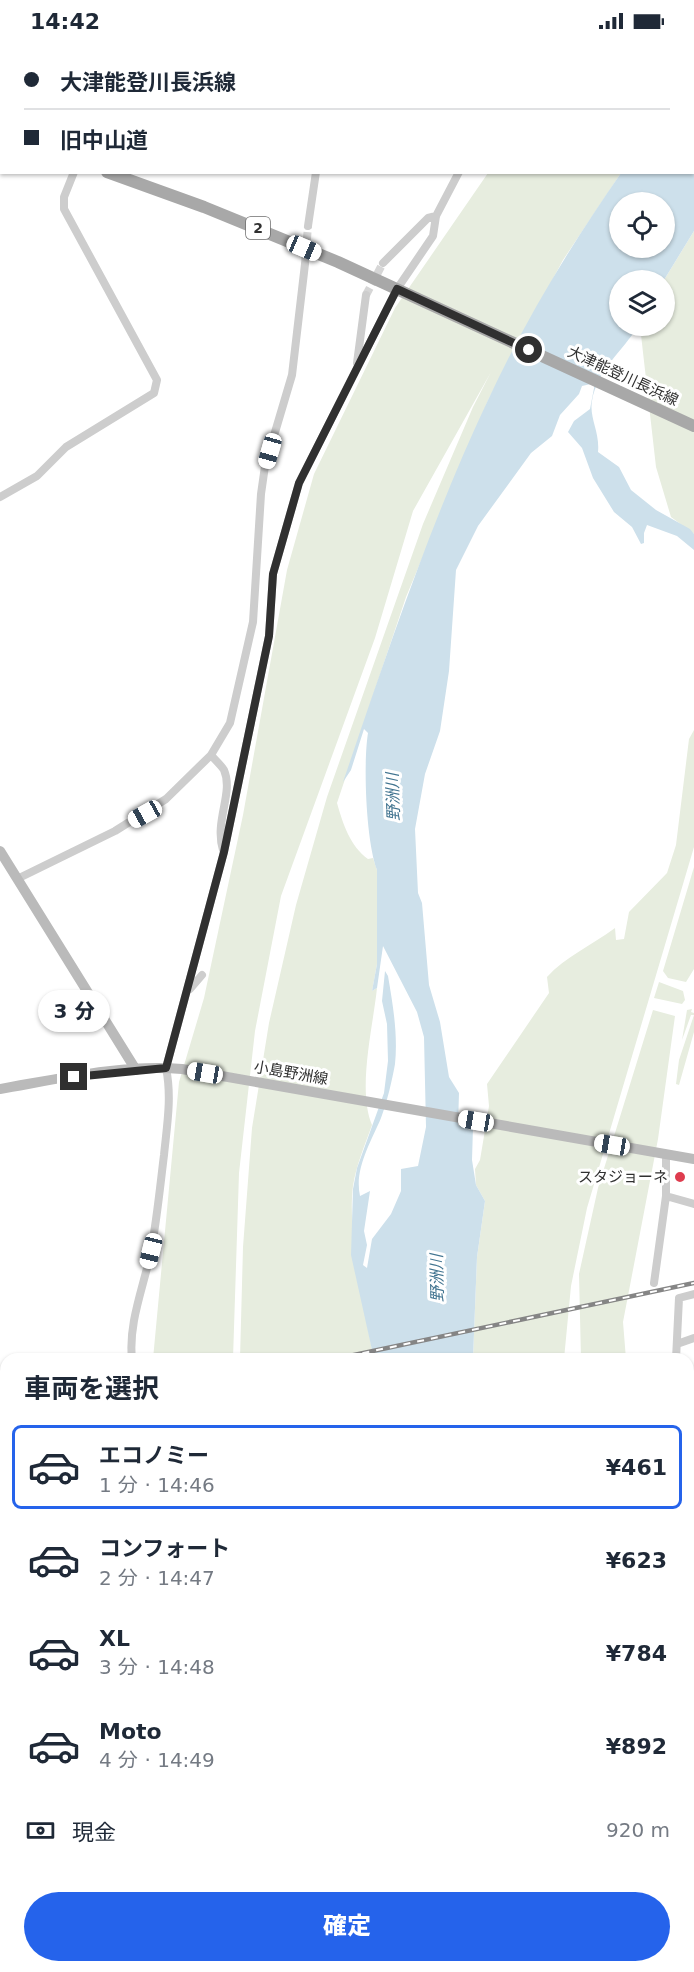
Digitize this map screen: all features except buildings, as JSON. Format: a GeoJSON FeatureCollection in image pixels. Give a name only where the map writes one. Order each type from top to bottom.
{"type":"FeatureCollection","features":[{"type":"Feature","properties":{"kind":"main road","name":"大津能登川長浜線"},"geometry":{"type":"LineString","coordinates":[[112,174],[269,233],[694,426]]}},
{"type":"Feature","properties":{"kind":"main road"},"geometry":{"type":"LineString","coordinates":[[0,851],[136,1070]]}},
{"type":"Feature","properties":{"kind":"main road","name":"小島野洲線"},"geometry":{"type":"LineString","coordinates":[[0,1089],[166,1068],[694,1159]]}},
{"type":"Feature","properties":{"kind":"street"},"geometry":{"type":"LineString","coordinates":[[0,497],[38,476],[66,447],[154,393],[158,380],[64,209],[64,197],[73,174]]}},
{"type":"Feature","properties":{"kind":"street"},"geometry":{"type":"LineString","coordinates":[[308,226],[316,174]]}},
{"type":"Feature","properties":{"kind":"street"},"geometry":{"type":"LineString","coordinates":[[131,1353],[130,1344],[158,1203],[170,1092],[166,1068],[224,852],[269,636],[273,574],[291,509],[299,483],[356,371],[433,236],[436,216],[458,174]]}},
{"type":"Feature","properties":{"kind":"street"},"geometry":{"type":"LineString","coordinates":[[382,263],[428,218],[436,216]]}},
{"type":"Feature","properties":{"kind":"street"},"geometry":{"type":"LineString","coordinates":[[17,879],[145,814],[181,786],[212,755],[230,723],[253,622],[261,494],[266,466],[292,375],[305,264]]}},
{"type":"Feature","properties":{"kind":"street"},"geometry":{"type":"LineString","coordinates":[[356,371],[366,295]]}},
{"type":"Feature","properties":{"kind":"street"},"geometry":{"type":"LineString","coordinates":[[212,755],[224,771],[227,789],[218,834],[224,852]]}},
{"type":"Feature","properties":{"kind":"street"},"geometry":{"type":"LineString","coordinates":[[187,993],[202,975]]}},
{"type":"Feature","properties":{"kind":"street"},"geometry":{"type":"LineString","coordinates":[[654,1283],[666,1196],[662,1153]]}},
{"type":"Feature","properties":{"kind":"street"},"geometry":{"type":"LineString","coordinates":[[666,1196],[694,1204]]}},
{"type":"Feature","properties":{"kind":"street"},"geometry":{"type":"LineString","coordinates":[[676,1353],[679,1298],[694,1294]]}},
{"type":"Feature","properties":{"kind":"street"},"geometry":{"type":"LineString","coordinates":[[677,1344],[694,1338]]}},
{"type":"Feature","properties":{"kind":"shaded area"},"geometry":{"type":"Polygon","coordinates":[[[487,174],[620,174],[563,260],[489,398],[406,597],[337,803],[345,827],[356,848],[368,859],[373,858],[377,870],[377,964],[372,991],[377,988],[366,1077],[368,1111],[372,1125],[356,1170],[352,1204],[352,1226],[358,1272],[373,1353],[240,1353],[243,1247],[252,1128],[269,1023],[296,905],[327,797],[423,524],[473,407],[491,372],[413,511],[375,638],[281,896],[255,1031],[239,1173],[233,1353],[154,1353],[179,1082],[204,998],[243,815],[287,570],[314,474],[395,308],[487,174]]]}},
{"type":"Feature","properties":{"kind":"shaded area"},"geometry":{"type":"Polygon","coordinates":[[[694,231],[694,534],[671,517],[656,467],[641,336],[675,336],[675,270],[670,270],[694,231]]]}},
{"type":"Feature","properties":{"kind":"shaded area"},"geometry":{"type":"Polygon","coordinates":[[[694,730],[694,847],[587,1208],[571,1286],[565,1353],[473,1353],[477,1257],[485,1201],[476,1185],[475,1169],[480,1160],[489,1106],[487,1084],[549,993],[547,977],[570,957],[615,928],[616,940],[624,939],[629,912],[667,873],[676,845],[689,739],[694,730]]]}},
{"type":"Feature","properties":{"kind":"shaded area"},"geometry":{"type":"Polygon","coordinates":[[[694,867],[694,969],[686,982],[668,978],[663,971],[694,867]]]}},
{"type":"Feature","properties":{"kind":"shaded area"},"geometry":{"type":"Polygon","coordinates":[[[659,982],[683,991],[685,1000],[682,1004],[654,998],[659,982]]]}},
{"type":"Feature","properties":{"kind":"shaded area"},"geometry":{"type":"Polygon","coordinates":[[[692,1009],[691,1012],[694,1015],[691,1015],[682,1040],[687,1010],[692,1009]]]}},
{"type":"Feature","properties":{"kind":"shaded area"},"geometry":{"type":"Polygon","coordinates":[[[653,1010],[675,1016],[658,1139],[623,1322],[626,1353],[581,1353],[579,1274],[598,1188],[653,1010]]]}},
{"type":"Feature","properties":{"kind":"shaded area"},"geometry":{"type":"Polygon","coordinates":[[[694,1015],[694,1032],[679,1085],[676,1084],[679,1060],[694,1015]]]}},
{"type":"Feature","properties":{"kind":"water","name":"野洲川"},"geometry":{"type":"Polygon","coordinates":[[[620,174],[694,174],[694,231],[670,270],[609,270],[609,336],[631,336],[599,380],[591,407],[598,452],[619,467],[631,490],[656,510],[690,529],[694,534],[694,550],[677,536],[647,525],[644,543],[641,544],[632,527],[614,512],[593,478],[582,448],[568,432],[574,421],[590,409],[595,383],[582,386],[579,394],[560,415],[552,436],[531,453],[478,526],[456,570],[449,671],[440,731],[425,774],[415,829],[418,893],[422,903],[429,985],[440,1022],[449,1077],[459,1093],[458,1125],[470,1130],[473,1127],[472,1160],[476,1185],[485,1201],[477,1257],[473,1353],[373,1353],[351,1255],[353,1189],[357,1168],[384,1093],[388,1061],[387,1024],[382,1001],[385,971],[388,976],[393,1009],[396,1053],[385,1105],[364,1156],[359,1176],[360,1196],[370,1191],[364,1231],[367,1245],[363,1265],[367,1268],[372,1239],[391,1214],[401,1191],[401,1169],[418,1166],[426,1127],[424,1037],[417,1012],[383,946],[377,988],[372,991],[377,964],[377,870],[370,841],[366,802],[368,733],[364,729],[351,770],[343,782],[410,589],[447,493],[502,370],[567,255],[620,174]]]}},
{"type":"Feature","properties":{"kind":"tunnel"},"geometry":{"type":"LineString","coordinates":[[305,264],[308,226]]}},
{"type":"Feature","properties":{"kind":"tunnel"},"geometry":{"type":"LineString","coordinates":[[366,295],[383,263]]}},
{"type":"Feature","properties":{"kind":"railway"},"geometry":{"type":"LineString","coordinates":[[363,1353],[694,1283]]}},
{"type":"Feature","properties":{"kind":"place","name":"スタジョーネ"},"geometry":{"type":"Point","coordinates":[680,1177]}},
{"type":"Feature","properties":{"kind":"route"},"geometry":{"type":"LineString","coordinates":[[74,1077],[166,1068],[224,852],[269,636],[273,574],[291,509],[299,483],[397,289],[529,350]]}}]}
